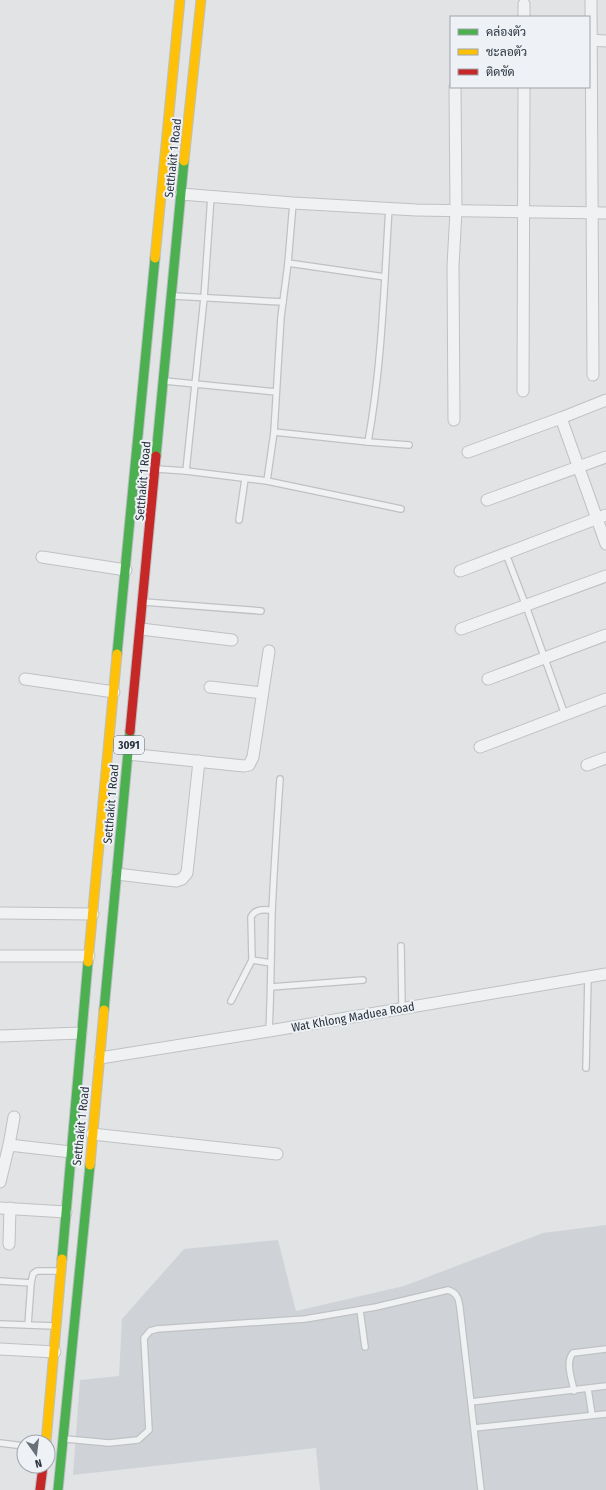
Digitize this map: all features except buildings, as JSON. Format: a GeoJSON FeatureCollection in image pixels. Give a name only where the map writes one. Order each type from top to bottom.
{"type":"FeatureCollection","features":[{"type":"Feature","properties":{"kind":"main road","name":"Setthakit 1 Road"},"geometry":{"type":"LineString","coordinates":[[47,1434],[55,1352],[81,1033],[180,0]]}},
{"type":"Feature","properties":{"kind":"main road","name":"Setthakit 1 Road"},"geometry":{"type":"LineString","coordinates":[[58,1490],[181,194],[201,0]]}},
{"type":"Feature","properties":{"kind":"main road"},"geometry":{"type":"LineString","coordinates":[[40,1490],[42,1474]]}},
{"type":"Feature","properties":{"kind":"street"},"geometry":{"type":"LineString","coordinates":[[591,0],[593,375]]}},
{"type":"Feature","properties":{"kind":"street"},"geometry":{"type":"LineString","coordinates":[[524,4],[524,16]]}},
{"type":"Feature","properties":{"kind":"street"},"geometry":{"type":"LineString","coordinates":[[591,40],[606,41]]}},
{"type":"Feature","properties":{"kind":"street"},"geometry":{"type":"LineString","coordinates":[[454,420],[453,266],[456,211],[455,88]]}},
{"type":"Feature","properties":{"kind":"street"},"geometry":{"type":"LineString","coordinates":[[523,391],[522,258],[524,212],[524,88]]}},
{"type":"Feature","properties":{"kind":"street"},"geometry":{"type":"LineString","coordinates":[[181,194],[293,203],[456,211],[606,213]]}},
{"type":"Feature","properties":{"kind":"street"},"geometry":{"type":"LineString","coordinates":[[468,452],[606,400]]}},
{"type":"Feature","properties":{"kind":"street"},"geometry":{"type":"LineString","coordinates":[[561,418],[578,467],[601,517],[606,544]]}},
{"type":"Feature","properties":{"kind":"street"},"geometry":{"type":"LineString","coordinates":[[487,500],[606,457]]}},
{"type":"Feature","properties":{"kind":"street"},"geometry":{"type":"LineString","coordinates":[[460,571],[601,517]]}},
{"type":"Feature","properties":{"kind":"street"},"geometry":{"type":"LineString","coordinates":[[42,557],[126,570]]}},
{"type":"Feature","properties":{"kind":"street"},"geometry":{"type":"LineString","coordinates":[[462,629],[606,576]]}},
{"type":"Feature","properties":{"kind":"street"},"geometry":{"type":"LineString","coordinates":[[140,629],[232,640]]}},
{"type":"Feature","properties":{"kind":"street"},"geometry":{"type":"LineString","coordinates":[[488,679],[606,635]]}},
{"type":"Feature","properties":{"kind":"street"},"geometry":{"type":"LineString","coordinates":[[128,754],[244,766],[249,765],[253,757],[269,651]]}},
{"type":"Feature","properties":{"kind":"street"},"geometry":{"type":"LineString","coordinates":[[25,679],[114,692]]}},
{"type":"Feature","properties":{"kind":"street"},"geometry":{"type":"LineString","coordinates":[[210,687],[262,694]]}},
{"type":"Feature","properties":{"kind":"street"},"geometry":{"type":"LineString","coordinates":[[480,747],[606,699]]}},
{"type":"Feature","properties":{"kind":"street"},"geometry":{"type":"LineString","coordinates":[[587,764],[606,758]]}},
{"type":"Feature","properties":{"kind":"street"},"geometry":{"type":"LineString","coordinates":[[117,874],[176,881],[182,879],[187,873],[198,761]]}},
{"type":"Feature","properties":{"kind":"street"},"geometry":{"type":"LineString","coordinates":[[0,913],[23,912],[93,914]]}},
{"type":"Feature","properties":{"kind":"street"},"geometry":{"type":"LineString","coordinates":[[0,956],[89,956]]}},
{"type":"Feature","properties":{"kind":"street","name":"Wat Khlong Maduea Road"},"geometry":{"type":"LineString","coordinates":[[100,1058],[606,974]]}},
{"type":"Feature","properties":{"kind":"street"},"geometry":{"type":"LineString","coordinates":[[0,1036],[81,1033]]}},
{"type":"Feature","properties":{"kind":"street"},"geometry":{"type":"LineString","coordinates":[[0,1182],[5,1147],[14,1117]]}},
{"type":"Feature","properties":{"kind":"street"},"geometry":{"type":"LineString","coordinates":[[92,1134],[277,1154]]}},
{"type":"Feature","properties":{"kind":"street"},"geometry":{"type":"LineString","coordinates":[[5,1147],[71,1152]]}},
{"type":"Feature","properties":{"kind":"street"},"geometry":{"type":"LineString","coordinates":[[9,1244],[5,1208],[66,1212]]}},
{"type":"Feature","properties":{"kind":"street"},"geometry":{"type":"LineString","coordinates":[[0,1349],[55,1352]]}},
{"type":"Feature","properties":{"kind":"lane"},"geometry":{"type":"LineString","coordinates":[[186,471],[204,298],[211,196]]}},
{"type":"Feature","properties":{"kind":"lane"},"geometry":{"type":"LineString","coordinates":[[267,481],[274,432],[283,302],[293,203]]}},
{"type":"Feature","properties":{"kind":"lane"},"geometry":{"type":"LineString","coordinates":[[368,442],[375,397],[390,208]]}},
{"type":"Feature","properties":{"kind":"lane"},"geometry":{"type":"LineString","coordinates":[[288,263],[385,277]]}},
{"type":"Feature","properties":{"kind":"lane"},"geometry":{"type":"LineString","coordinates":[[172,296],[283,302]]}},
{"type":"Feature","properties":{"kind":"lane"},"geometry":{"type":"LineString","coordinates":[[164,381],[276,392]]}},
{"type":"Feature","properties":{"kind":"lane"},"geometry":{"type":"LineString","coordinates":[[274,432],[409,445]]}},
{"type":"Feature","properties":{"kind":"lane"},"geometry":{"type":"LineString","coordinates":[[156,469],[186,471],[267,481],[401,509]]}},
{"type":"Feature","properties":{"kind":"lane"},"geometry":{"type":"LineString","coordinates":[[239,520],[245,479]]}},
{"type":"Feature","properties":{"kind":"lane"},"geometry":{"type":"LineString","coordinates":[[506,554],[565,715]]}},
{"type":"Feature","properties":{"kind":"lane"},"geometry":{"type":"LineString","coordinates":[[143,602],[261,611]]}},
{"type":"Feature","properties":{"kind":"lane"},"geometry":{"type":"LineString","coordinates":[[269,1031],[272,910],[280,779]]}},
{"type":"Feature","properties":{"kind":"lane"},"geometry":{"type":"LineString","coordinates":[[231,1001],[252,960],[251,917],[254,912],[258,910],[272,910]]}},
{"type":"Feature","properties":{"kind":"lane"},"geometry":{"type":"LineString","coordinates":[[401,946],[402,1008]]}},
{"type":"Feature","properties":{"kind":"lane"},"geometry":{"type":"LineString","coordinates":[[252,960],[271,963]]}},
{"type":"Feature","properties":{"kind":"lane"},"geometry":{"type":"LineString","coordinates":[[586,1068],[588,977]]}},
{"type":"Feature","properties":{"kind":"lane"},"geometry":{"type":"LineString","coordinates":[[271,987],[363,980]]}},
{"type":"Feature","properties":{"kind":"lane"},"geometry":{"type":"LineString","coordinates":[[28,1325],[33,1274],[37,1271],[61,1271]]}},
{"type":"Feature","properties":{"kind":"lane"},"geometry":{"type":"LineString","coordinates":[[0,1281],[31,1283]]}},
{"type":"Feature","properties":{"kind":"lane"},"geometry":{"type":"LineString","coordinates":[[63,1439],[109,1443],[138,1440],[149,1430],[144,1338],[150,1331],[157,1329],[305,1319],[360,1310],[448,1290],[454,1292],[458,1297],[481,1490]]}},
{"type":"Feature","properties":{"kind":"lane"},"geometry":{"type":"LineString","coordinates":[[360,1310],[365,1347]]}},
{"type":"Feature","properties":{"kind":"lane"},"geometry":{"type":"LineString","coordinates":[[0,1324],[57,1326]]}},
{"type":"Feature","properties":{"kind":"lane"},"geometry":{"type":"LineString","coordinates":[[574,1390],[569,1363],[570,1357],[573,1353],[606,1349]]}},
{"type":"Feature","properties":{"kind":"lane"},"geometry":{"type":"LineString","coordinates":[[471,1402],[606,1386]]}},
{"type":"Feature","properties":{"kind":"lane"},"geometry":{"type":"LineString","coordinates":[[588,1389],[592,1415]]}},
{"type":"Feature","properties":{"kind":"lane"},"geometry":{"type":"LineString","coordinates":[[474,1428],[606,1414]]}},
{"type":"Feature","properties":{"kind":"lane"},"geometry":{"type":"LineString","coordinates":[[0,1443],[16,1445]]}},
{"type":"Feature","properties":{"kind":"shaded area"},"geometry":{"type":"Polygon","coordinates":[[[606,1225],[606,1490],[320,1490],[316,1448],[73,1475],[80,1380],[119,1376],[122,1319],[184,1249],[278,1240],[296,1311],[404,1286],[543,1233],[606,1225]]]}},
{"type":"Feature","properties":{"kind":"traffic: fast"},"geometry":{"type":"LineString","coordinates":[[156,456],[184,161]]}},
{"type":"Feature","properties":{"kind":"traffic: fast"},"geometry":{"type":"LineString","coordinates":[[117,654],[155,258]]}},
{"type":"Feature","properties":{"kind":"traffic: fast"},"geometry":{"type":"LineString","coordinates":[[104,1010],[130,731]]}},
{"type":"Feature","properties":{"kind":"traffic: fast"},"geometry":{"type":"LineString","coordinates":[[62,1259],[88,962]]}},
{"type":"Feature","properties":{"kind":"traffic: fast"},"geometry":{"type":"LineString","coordinates":[[58,1490],[90,1165]]}},
{"type":"Feature","properties":{"kind":"traffic: slow"},"geometry":{"type":"LineString","coordinates":[[155,258],[180,0]]}},
{"type":"Feature","properties":{"kind":"traffic: slow"},"geometry":{"type":"LineString","coordinates":[[184,161],[201,0]]}},
{"type":"Feature","properties":{"kind":"traffic: slow"},"geometry":{"type":"LineString","coordinates":[[88,962],[117,654]]}},
{"type":"Feature","properties":{"kind":"traffic: slow"},"geometry":{"type":"LineString","coordinates":[[90,1165],[104,1010]]}},
{"type":"Feature","properties":{"kind":"traffic: slow"},"geometry":{"type":"LineString","coordinates":[[47,1434],[62,1259]]}},
{"type":"Feature","properties":{"kind":"traffic: jam"},"geometry":{"type":"LineString","coordinates":[[130,731],[156,456]]}},
{"type":"Feature","properties":{"kind":"traffic: jam"},"geometry":{"type":"LineString","coordinates":[[40,1490],[42,1474]]}}]}
